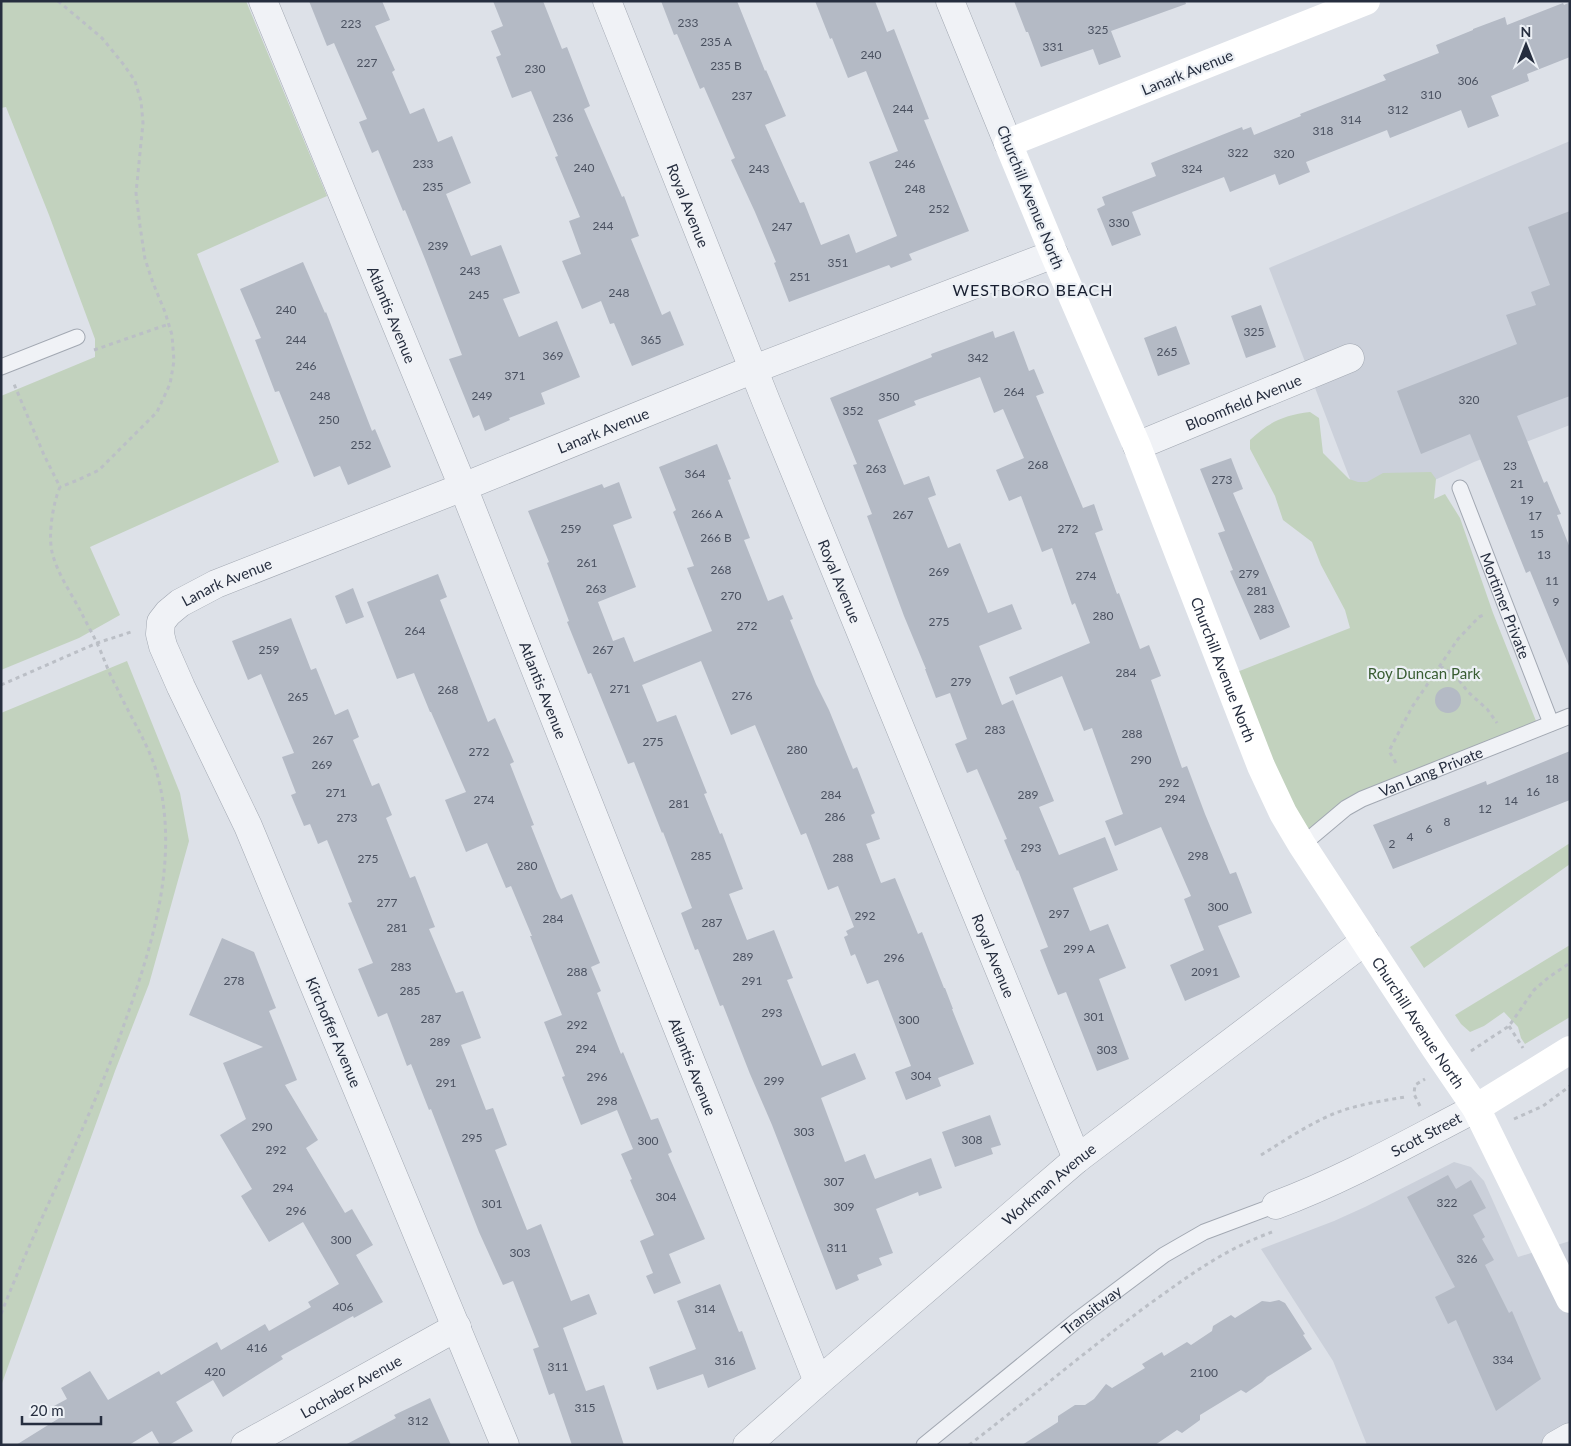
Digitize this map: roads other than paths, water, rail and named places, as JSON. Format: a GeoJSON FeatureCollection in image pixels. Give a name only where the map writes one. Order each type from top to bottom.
{"type":"FeatureCollection","features":[{"type":"Feature","properties":{"kind":"street","name":"Atlantis Avenue"},"geometry":{"type":"LineString","coordinates":[[263,1],[463,488],[818,1382]]}},
{"type":"Feature","properties":{"kind":"street","name":"Royal Avenue"},"geometry":{"type":"LineString","coordinates":[[607,1],[754,369],[1077,1159]]}},
{"type":"Feature","properties":{"kind":"street","name":"Churchill Avenue North"},"geometry":{"type":"LineString","coordinates":[[950,1],[1054,254],[1136,446],[1262,766],[1283,813],[1302,845],[1476,1108],[1570,1299]]}},
{"type":"Feature","properties":{"kind":"street","name":"Lanark Avenue"},"geometry":{"type":"LineString","coordinates":[[1008,142],[1366,1]]}},
{"type":"Feature","properties":{"kind":"street","name":"Lanark Avenue"},"geometry":{"type":"LineString","coordinates":[[161,622],[180,603],[216,584],[463,488],[754,369],[1054,254]]}},
{"type":"Feature","properties":{"kind":"street","name":"Bloomfield Avenue"},"geometry":{"type":"LineString","coordinates":[[1136,446],[1350,358]]}},
{"type":"Feature","properties":{"kind":"street","name":"Kirchoffer Avenue"},"geometry":{"type":"LineString","coordinates":[[161,622],[160,634],[163,646],[248,826],[505,1445]]}},
{"type":"Feature","properties":{"kind":"street","name":"Workman Avenue"},"geometry":{"type":"LineString","coordinates":[[747,1445],[1077,1159],[1365,941]]}},
{"type":"Feature","properties":{"kind":"street","name":"Scott Street"},"geometry":{"type":"LineString","coordinates":[[1277,1217],[1306,1194],[1345,1176],[1476,1108],[1570,1050]]}},
{"type":"Feature","properties":{"kind":"street","name":"Lochaber Avenue"},"geometry":{"type":"LineString","coordinates":[[245,1445],[457,1327]]}},
{"type":"Feature","properties":{"kind":"street"},"geometry":{"type":"LineString","coordinates":[[1556,1445],[1570,1437]]}},
{"type":"Feature","properties":{"kind":"lane"},"geometry":{"type":"LineString","coordinates":[[4,366],[77,336]]}},
{"type":"Feature","properties":{"kind":"lane","name":"Mortimer Private"},"geometry":{"type":"LineString","coordinates":[[1460,488],[1551,723]]}},
{"type":"Feature","properties":{"kind":"lane","name":"Van Lang Private"},"geometry":{"type":"LineString","coordinates":[[1302,845],[1352,804],[1570,716]]}},
{"type":"Feature","properties":{"kind":"lane","name":"Transitway"},"geometry":{"type":"LineString","coordinates":[[924,1445],[1076,1321],[1164,1255],[1204,1232],[1277,1217]]}},
{"type":"Feature","properties":{"kind":"district","name":"WESTBORO BEACH"},"geometry":{"type":"Point","coordinates":[1033,289]}},
{"type":"Feature","properties":{"kind":"park label","name":"Roy Duncan Park"},"geometry":{"type":"Point","coordinates":[1424,673]}}]}
